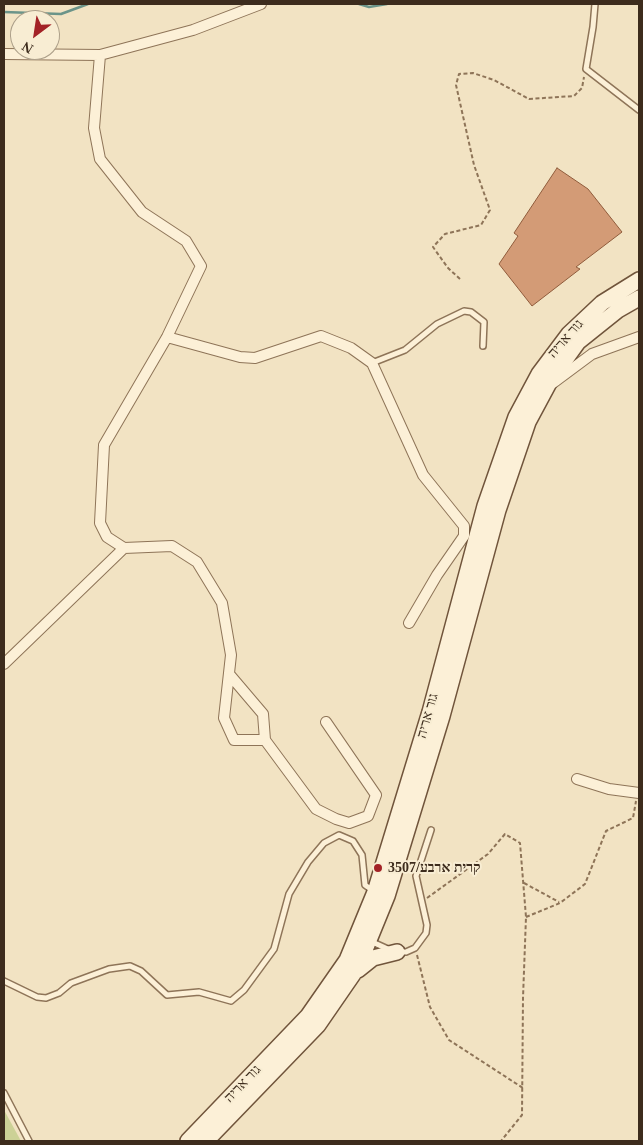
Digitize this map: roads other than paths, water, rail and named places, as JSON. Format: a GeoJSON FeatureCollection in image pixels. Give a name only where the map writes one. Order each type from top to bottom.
{"type":"FeatureCollection","features":[{"type":"Feature","properties":{"kind":"main road","name":"גור אריה"},"geometry":{"type":"LineString","coordinates":[[206,1141],[318,1025],[355,972],[375,892],[430,712],[485,506],[516,417],[539,374],[569,334],[602,303],[639,280]]}},
{"type":"Feature","properties":{"kind":"main road","name":"גור אריה"},"geometry":{"type":"LineString","coordinates":[[188,1141],[308,1016],[364,939],[387,896],[442,716],[512,466],[530,416],[545,389],[578,342],[611,315],[639,298]]}},
{"type":"Feature","properties":{"kind":"main road"},"geometry":{"type":"LineString","coordinates":[[355,972],[373,958],[397,952]]}},
{"type":"Feature","properties":{"kind":"street"},"geometry":{"type":"LineString","coordinates":[[4,54],[100,55],[194,30],[261,4]]}},
{"type":"Feature","properties":{"kind":"street"},"geometry":{"type":"LineString","coordinates":[[100,55],[94,128],[100,158],[142,212],[186,241],[201,266],[167,337],[104,446],[100,523],[107,537],[124,548],[172,546],[197,562],[222,604],[231,655],[224,718],[234,740],[265,740]]}},
{"type":"Feature","properties":{"kind":"street"},"geometry":{"type":"LineString","coordinates":[[167,337],[240,357],[255,358],[321,336],[351,348],[372,363],[423,475],[464,526],[464,536],[408,623]]}},
{"type":"Feature","properties":{"kind":"street"},"geometry":{"type":"LineString","coordinates":[[545,389],[592,354],[639,337]]}},
{"type":"Feature","properties":{"kind":"street"},"geometry":{"type":"LineString","coordinates":[[4,664],[124,548]]}},
{"type":"Feature","properties":{"kind":"street"},"geometry":{"type":"LineString","coordinates":[[229,674],[262,714],[265,740],[316,808],[336,819],[349,823],[368,816],[376,795],[326,722]]}},
{"type":"Feature","properties":{"kind":"street"},"geometry":{"type":"LineString","coordinates":[[577,779],[609,789],[638,792]]}},
{"type":"Feature","properties":{"kind":"lane"},"geometry":{"type":"LineString","coordinates":[[595,4],[586,69],[639,110]]}},
{"type":"Feature","properties":{"kind":"lane"},"geometry":{"type":"LineString","coordinates":[[372,363],[405,350],[437,324],[464,311],[471,312],[484,322],[483,346]]}},
{"type":"Feature","properties":{"kind":"lane"},"geometry":{"type":"LineString","coordinates":[[364,939],[397,952],[406,952],[415,948],[426,934],[427,925],[416,876],[419,861],[431,830]]}},
{"type":"Feature","properties":{"kind":"lane"},"geometry":{"type":"LineString","coordinates":[[4,982],[37,997],[46,998],[59,993],[71,982],[109,969],[130,966],[141,971],[167,995],[199,992],[231,1001],[244,990],[274,949],[289,894],[308,862],[324,843],[339,835],[353,841],[362,855],[365,885],[375,892]]}},
{"type":"Feature","properties":{"kind":"lane"},"geometry":{"type":"LineString","coordinates":[[4,1093],[29,1141]]}},
{"type":"Feature","properties":{"kind":"waterway"},"geometry":{"type":"LineString","coordinates":[[4,12],[61,14],[88,4]]}},
{"type":"Feature","properties":{"kind":"waterway"},"geometry":{"type":"LineString","coordinates":[[359,4],[369,7],[387,4]]}},
{"type":"Feature","properties":{"kind":"place","name":"קרית ארבע/3507"},"geometry":{"type":"Point","coordinates":[378,868]}}]}
